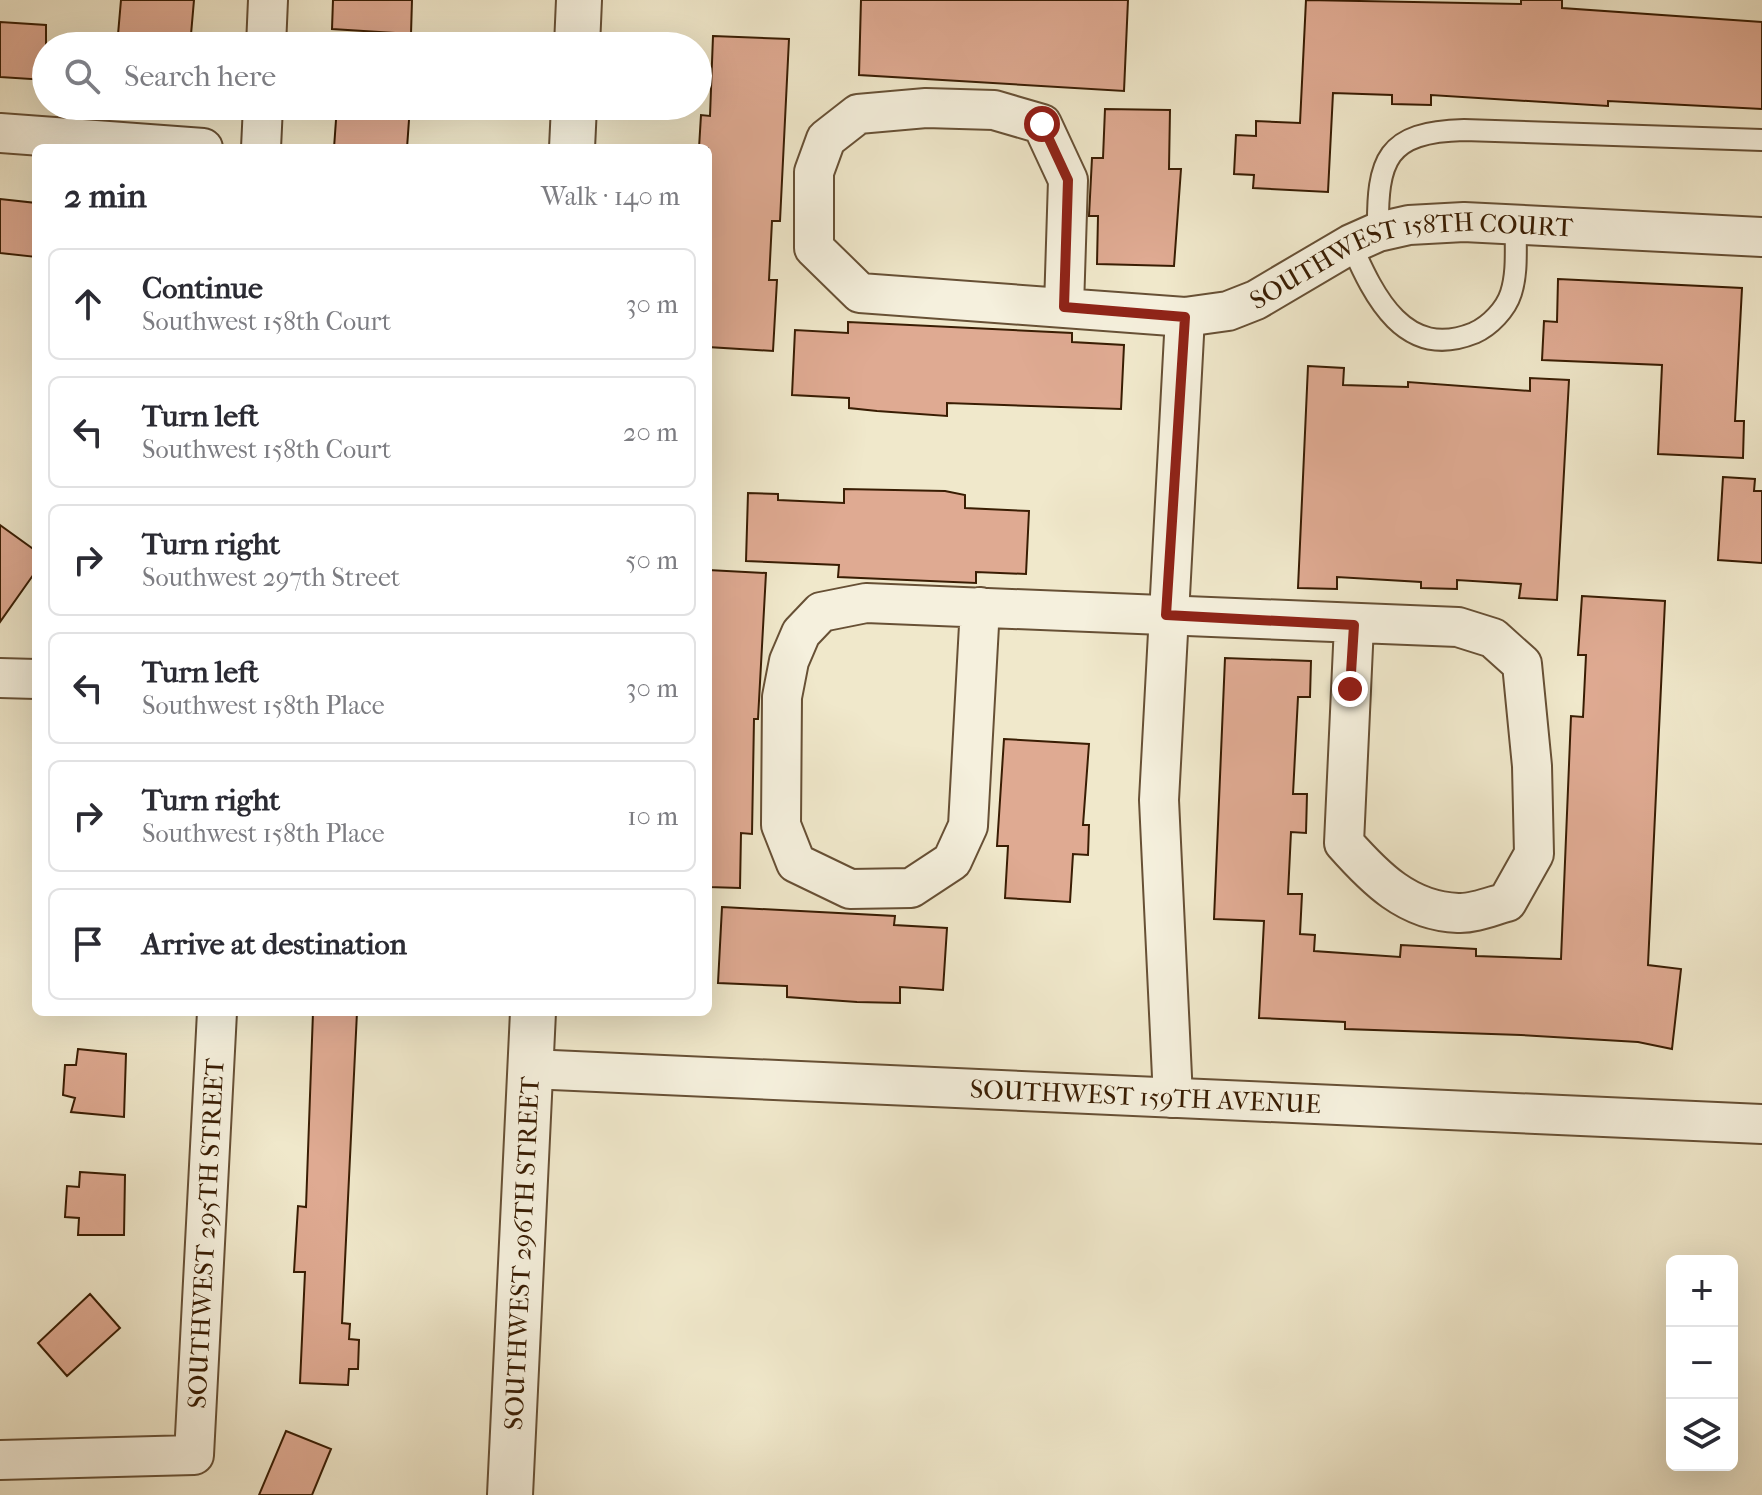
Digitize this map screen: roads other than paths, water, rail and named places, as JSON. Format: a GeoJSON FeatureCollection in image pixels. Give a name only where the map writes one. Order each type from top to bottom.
{"type":"FeatureCollection","features":[{"type":"Feature","properties":{"kind":"street"},"geometry":{"type":"LineString","coordinates":[[267,32],[268,0]]}},
{"type":"Feature","properties":{"kind":"street"},"geometry":{"type":"LineString","coordinates":[[578,32],[579,0]]}},
{"type":"Feature","properties":{"kind":"street","name":"SOUTHWEST 158TH COURT"},"geometry":{"type":"LineString","coordinates":[[1064,307],[1068,180],[1042,124],[994,110],[926,108],[858,114],[826,139],[814,172],[814,248],[860,293],[1185,317],[1228,311],[1256,300],[1364,238],[1436,222],[1762,237]]}},
{"type":"Feature","properties":{"kind":"street"},"geometry":{"type":"LineString","coordinates":[[261,144],[262,120]]}},
{"type":"Feature","properties":{"kind":"street"},"geometry":{"type":"LineString","coordinates":[[572,144],[573,120]]}},
{"type":"Feature","properties":{"kind":"street"},"geometry":{"type":"LineString","coordinates":[[0,133],[149,144]]}},
{"type":"Feature","properties":{"kind":"street"},"geometry":{"type":"LineString","coordinates":[[1173,1098],[1159,800],[1166,615],[1185,317]]}},
{"type":"Feature","properties":{"kind":"street"},"geometry":{"type":"LineString","coordinates":[[980,607],[968,826],[952,861],[911,888],[850,889],[796,863],[781,825],[782,697],[789,661],[801,633],[821,612],[866,603],[980,607],[1166,615],[1354,625],[1458,627],[1493,638],[1522,664],[1532,766],[1534,854],[1507,902],[1460,913],[1416,906],[1376,879],[1344,843],[1354,625]]}},
{"type":"Feature","properties":{"kind":"street"},"geometry":{"type":"LineString","coordinates":[[0,678],[32,679]]}},
{"type":"Feature","properties":{"kind":"street","name":"SOUTHWEST 295TH STREET"},"geometry":{"type":"LineString","coordinates":[[0,1460],[194,1455],[217,1016]]}},
{"type":"Feature","properties":{"kind":"street","name":"SOUTHWEST 296TH STREET"},"geometry":{"type":"LineString","coordinates":[[510,1495],[533,1016]]}},
{"type":"Feature","properties":{"kind":"street","name":"SOUTHWEST 159TH AVENUE"},"geometry":{"type":"LineString","coordinates":[[530,1069],[1762,1124]]}},
{"type":"Feature","properties":{"kind":"lane"},"geometry":{"type":"LineString","coordinates":[[1516,225],[1510,296],[1495,317],[1480,330],[1445,341],[1428,339],[1397,321],[1370,286],[1364,238],[1382,173],[1391,153],[1418,133],[1464,130],[1762,140]]}}]}
